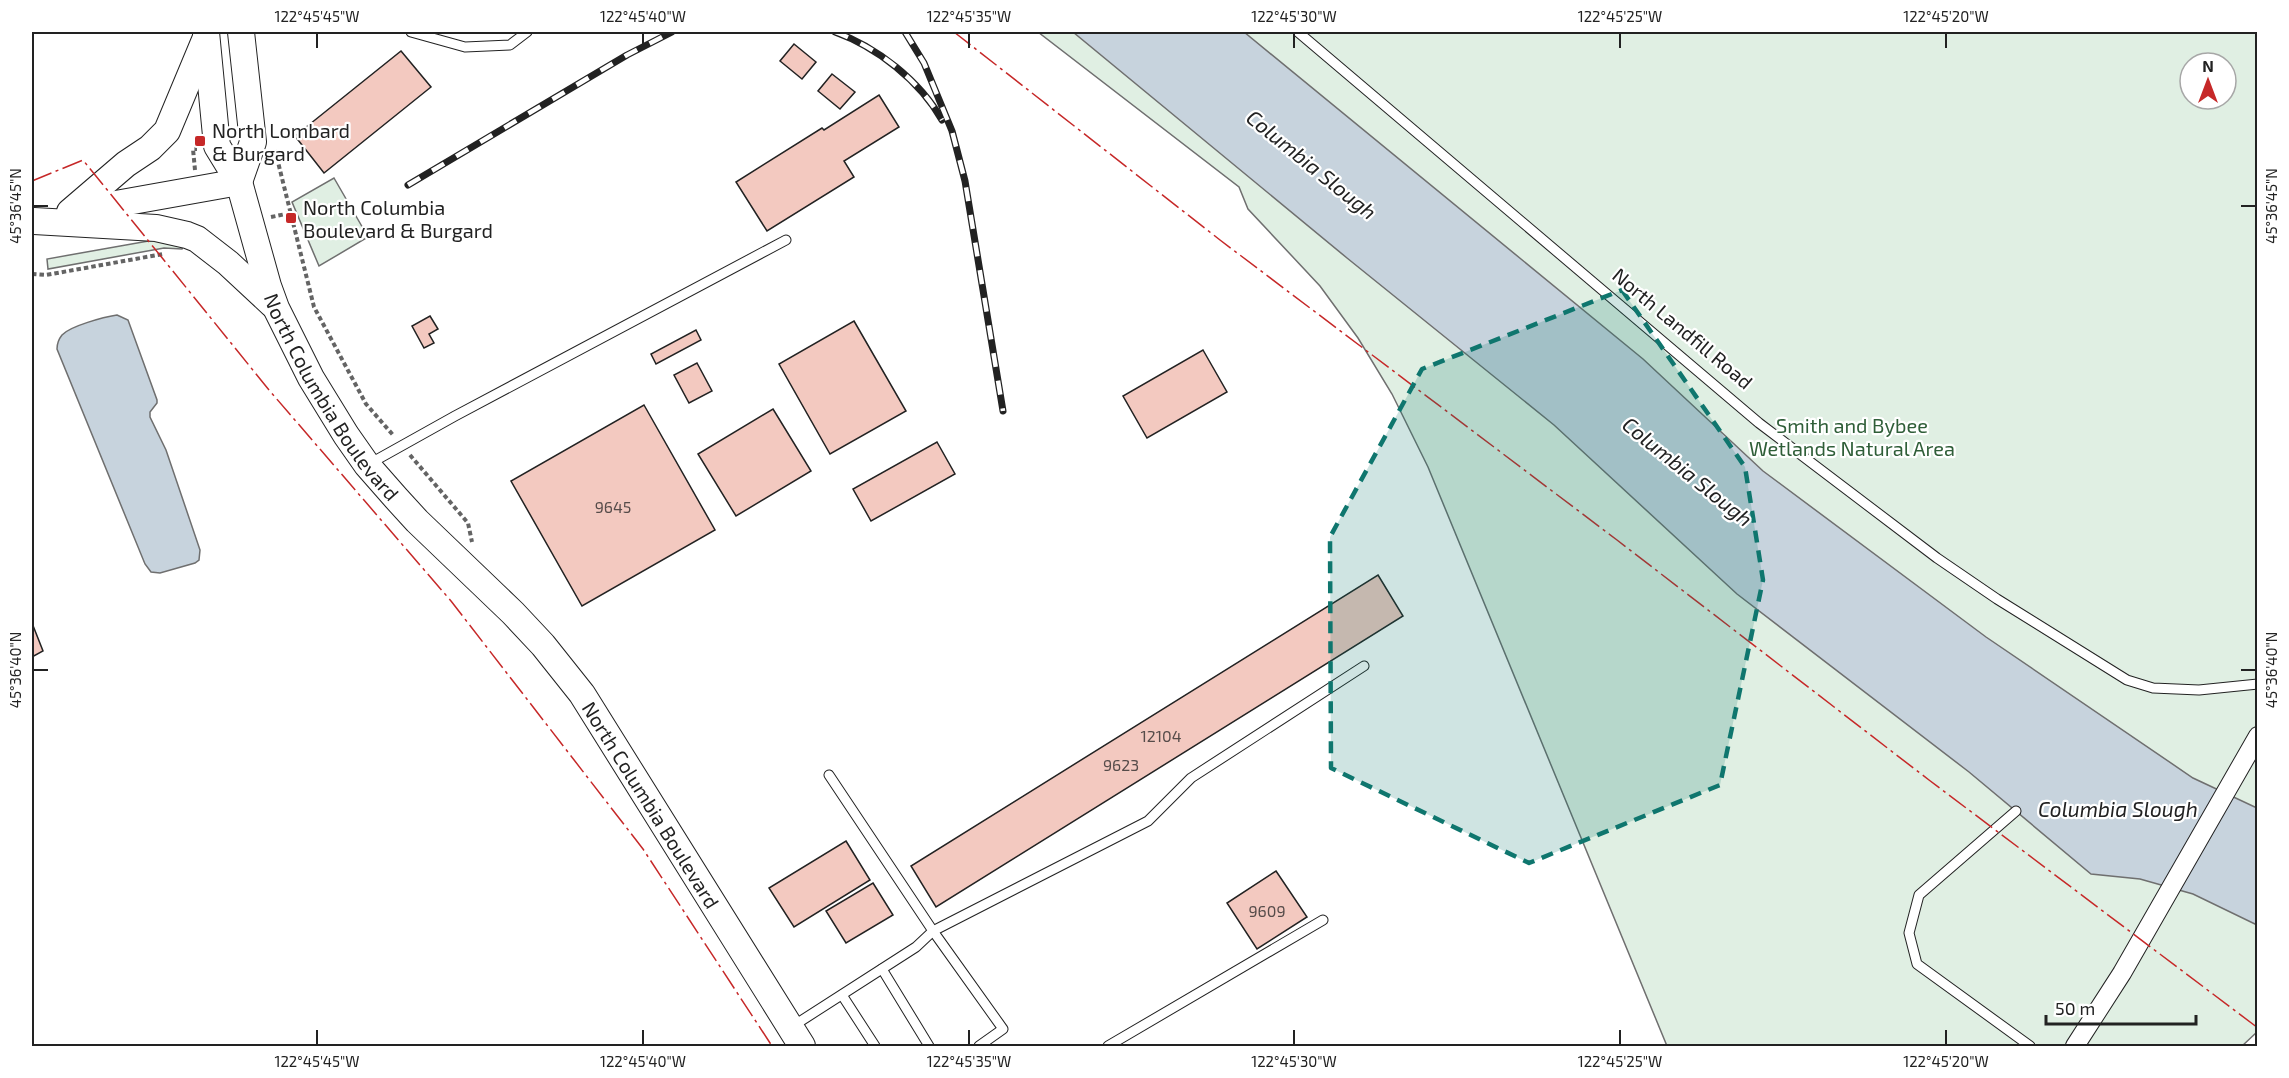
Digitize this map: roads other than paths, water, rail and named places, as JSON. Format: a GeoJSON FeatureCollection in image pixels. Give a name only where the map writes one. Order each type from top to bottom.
{"type":"FeatureCollection","features":[{"type":"Feature","properties":{"kind":"main road"},"geometry":{"type":"LineString","coordinates":[[33,222],[70,212],[240,182],[253,142],[241,32]]}},
{"type":"Feature","properties":{"kind":"main road"},"geometry":{"type":"LineString","coordinates":[[70,212],[126,164],[150,148],[167,131],[207,33]]}},
{"type":"Feature","properties":{"kind":"main road","name":"North Columbia Boulevard"},"geometry":{"type":"LineString","coordinates":[[207,33],[216,146],[240,182],[260,259],[276,308],[311,378],[367,465],[417,522],[513,613],[571,680],[598,719],[796,1037]]}},
{"type":"Feature","properties":{"kind":"main road"},"geometry":{"type":"LineString","coordinates":[[33,222],[156,228],[188,235],[228,262],[276,308]]}},
{"type":"Feature","properties":{"kind":"street"},"geometry":{"type":"LineString","coordinates":[[2075,1047],[2122,973],[2258,736]]}},
{"type":"Feature","properties":{"kind":"lane"},"geometry":{"type":"LineString","coordinates":[[411,32],[465,47],[510,45],[526,32]]}},
{"type":"Feature","properties":{"kind":"lane","name":"North Landfill Road"},"geometry":{"type":"LineString","coordinates":[[1298,32],[1759,423],[1937,558],[1997,599],[2127,680],[2153,688],[2199,690],[2258,684]]}},
{"type":"Feature","properties":{"kind":"lane"},"geometry":{"type":"LineString","coordinates":[[367,465],[786,240]]}},
{"type":"Feature","properties":{"kind":"lane"},"geometry":{"type":"LineString","coordinates":[[796,1037],[842,995],[916,947],[933,931],[1148,820],[1191,778],[1364,666]]}},
{"type":"Feature","properties":{"kind":"lane"},"geometry":{"type":"LineString","coordinates":[[829,775],[933,931],[1003,1029],[979,1047]]}},
{"type":"Feature","properties":{"kind":"lane"},"geometry":{"type":"LineString","coordinates":[[2016,811],[1919,895],[1909,933],[1917,964],[2030,1047]]}},
{"type":"Feature","properties":{"kind":"lane"},"geometry":{"type":"LineString","coordinates":[[1108,1047],[1323,920]]}},
{"type":"Feature","properties":{"kind":"lane"},"geometry":{"type":"LineString","coordinates":[[882,969],[929,1047]]}},
{"type":"Feature","properties":{"kind":"lane"},"geometry":{"type":"LineString","coordinates":[[842,995],[875,1047]]}},
{"type":"Feature","properties":{"kind":"water","name":"Columbia Slough"},"geometry":{"type":"Polygon","coordinates":[[[1073,32],[1244,32],[1643,359],[1763,471],[1986,637],[2193,778],[2257,808],[2257,925],[2193,894],[2140,879],[2091,874],[1969,772],[1737,594],[1554,425],[1073,32]]]}},
{"type":"Feature","properties":{"kind":"water"},"geometry":{"type":"Polygon","coordinates":[[[117,315],[128,320],[157,400],[150,412],[150,417],[166,450],[200,550],[199,560],[195,563],[160,573],[151,572],[145,564],[57,349],[62,335],[72,328],[117,315]]]}},
{"type":"Feature","properties":{"kind":"railway"},"geometry":{"type":"LineString","coordinates":[[408,185],[627,55],[672,32]]}},
{"type":"Feature","properties":{"kind":"railway"},"geometry":{"type":"LineString","coordinates":[[835,32],[851,38],[896,67],[922,92],[942,120]]}},
{"type":"Feature","properties":{"kind":"railway"},"geometry":{"type":"LineString","coordinates":[[905,32],[924,63],[952,131],[965,181],[1003,411]]}},
{"type":"Feature","properties":{"kind":"place","name":"North Lombard & Burgard"},"geometry":{"type":"Point","coordinates":[200,141]}},
{"type":"Feature","properties":{"kind":"place","name":"North Columbia Boulevard & Burgard"},"geometry":{"type":"Point","coordinates":[291,218]}},
{"type":"Feature","properties":{"kind":"park label","name":"Smith and Bybee Wetlands Natural Area"},"geometry":{"type":"Point","coordinates":[1852,436]}}]}
